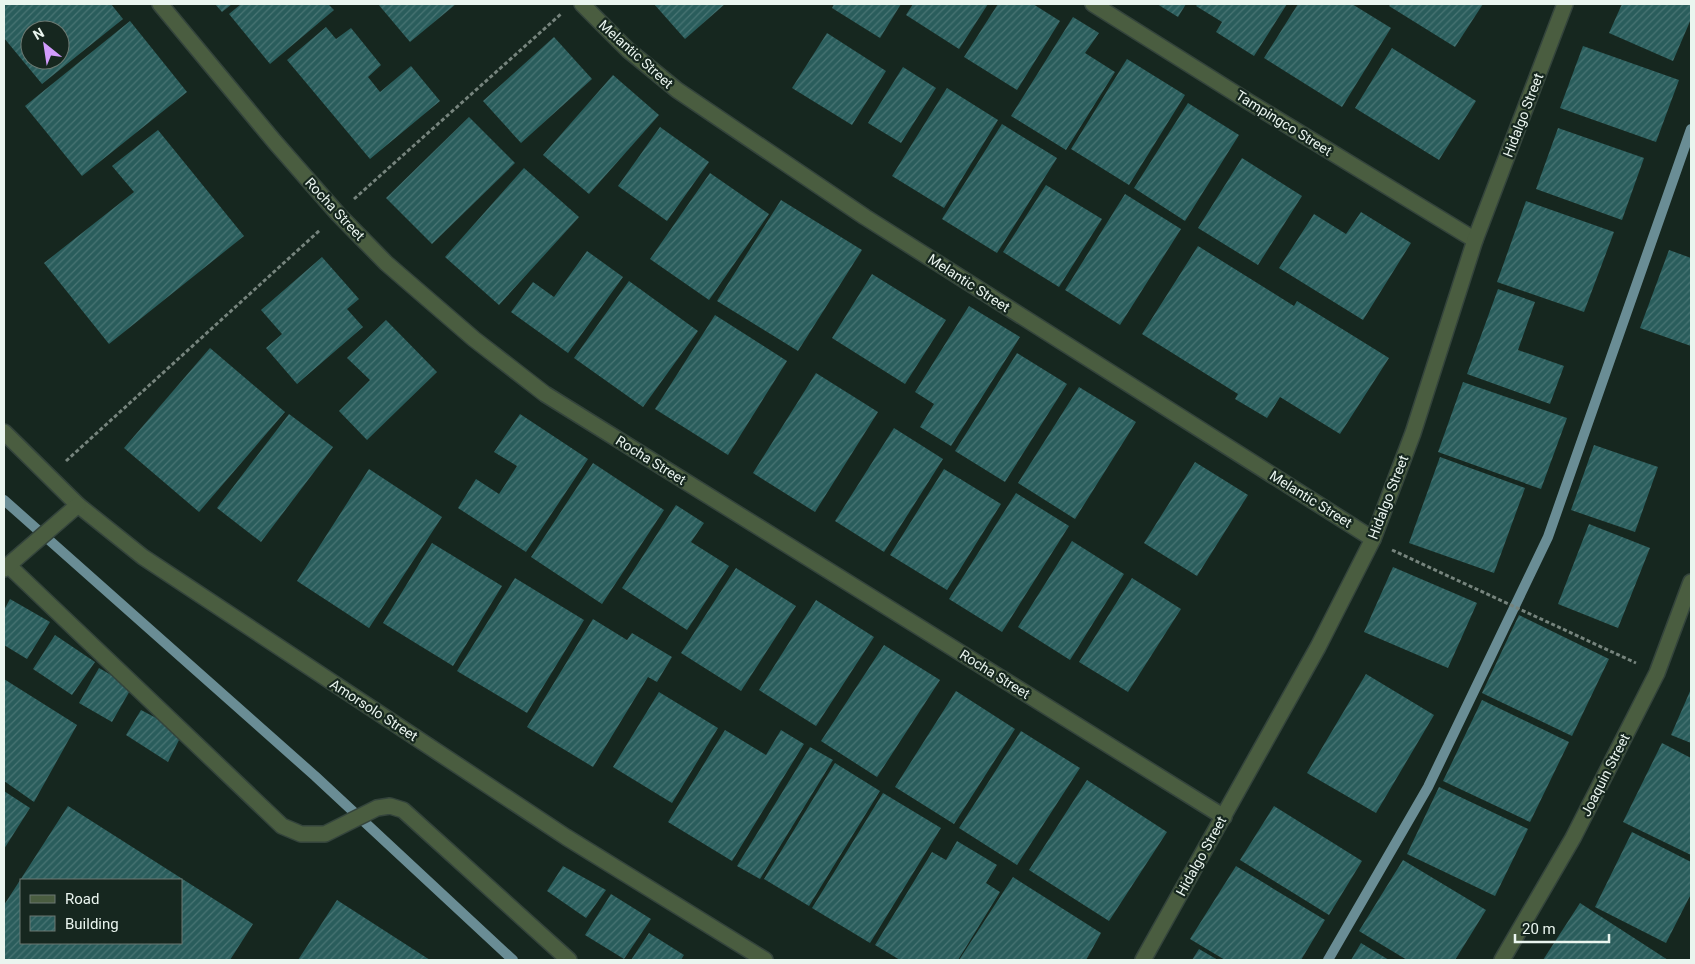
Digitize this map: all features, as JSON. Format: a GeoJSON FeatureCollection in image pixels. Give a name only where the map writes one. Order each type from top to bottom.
{"type":"FeatureCollection","features":[{"type":"Feature","properties":{"kind":"street","name":"Rocha Street"},"geometry":{"type":"LineString","coordinates":[[160,4],[274,141],[338,214],[386,263],[474,339],[545,394],[1224,817]]}},
{"type":"Feature","properties":{"kind":"street","name":"Melantic Street"},"geometry":{"type":"LineString","coordinates":[[582,4],[628,50],[677,90],[873,222],[1373,539]]}},
{"type":"Feature","properties":{"kind":"street","name":"Tampingco Street"},"geometry":{"type":"LineString","coordinates":[[1093,4],[1475,240]]}},
{"type":"Feature","properties":{"kind":"street","name":"Hidalgo Street"},"geometry":{"type":"LineString","coordinates":[[1143,960],[1318,647],[1373,539],[1412,433],[1475,240],[1565,4]]}},
{"type":"Feature","properties":{"kind":"street","name":"Amorsolo Street"},"geometry":{"type":"LineString","coordinates":[[4,432],[78,506],[151,562],[566,837],[765,960]]}},
{"type":"Feature","properties":{"kind":"street"},"geometry":{"type":"LineString","coordinates":[[78,506],[6,567],[282,826],[301,834],[325,834],[377,808],[390,806],[403,810],[569,960]]}},
{"type":"Feature","properties":{"kind":"street","name":"Joaquin Street"},"geometry":{"type":"LineString","coordinates":[[1502,960],[1573,838],[1657,673],[1691,582]]}},
{"type":"Feature","properties":{"kind":"path"},"geometry":{"type":"LineString","coordinates":[[48,477],[564,10]]}},
{"type":"Feature","properties":{"kind":"path"},"geometry":{"type":"LineString","coordinates":[[1373,539],[1400,554],[1538,616],[1657,673]]}},
{"type":"Feature","properties":{"kind":"building"},"geometry":{"type":"Polygon","coordinates":[[[7,4],[111,4],[123,19],[70,62],[70,20],[20,20],[20,57],[4,38],[4,6],[7,4]]]}},
{"type":"Feature","properties":{"kind":"building"},"geometry":{"type":"Polygon","coordinates":[[[215,4],[232,4],[222,12],[215,4]]]}},
{"type":"Feature","properties":{"kind":"building"},"geometry":{"type":"Polygon","coordinates":[[[241,4],[328,4],[334,10],[270,64],[229,14],[241,4]]]}},
{"type":"Feature","properties":{"kind":"building"},"geometry":{"type":"Polygon","coordinates":[[[378,4],[456,4],[410,42],[378,4]]]}},
{"type":"Feature","properties":{"kind":"building"},"geometry":{"type":"Polygon","coordinates":[[[654,4],[725,4],[685,39],[654,4]]]}},
{"type":"Feature","properties":{"kind":"building"},"geometry":{"type":"Polygon","coordinates":[[[834,4],[901,4],[880,38],[832,8],[834,4]]]}},
{"type":"Feature","properties":{"kind":"building"},"geometry":{"type":"Polygon","coordinates":[[[913,4],[988,4],[959,49],[906,15],[913,4]]]}},
{"type":"Feature","properties":{"kind":"building"},"geometry":{"type":"Polygon","coordinates":[[[998,4],[1033,4],[1060,21],[1017,90],[964,57],[998,4]]]}},
{"type":"Feature","properties":{"kind":"building"},"geometry":{"type":"Polygon","coordinates":[[[1157,4],[1186,4],[1178,17],[1157,4]]]}},
{"type":"Feature","properties":{"kind":"building"},"geometry":{"type":"Polygon","coordinates":[[[1198,4],[1287,4],[1254,56],[1216,32],[1222,22],[1196,6],[1198,4]]]}},
{"type":"Feature","properties":{"kind":"building"},"geometry":{"type":"Polygon","coordinates":[[[1298,4],[1352,4],[1391,28],[1342,107],[1264,58],[1298,4]]]}},
{"type":"Feature","properties":{"kind":"building"},"geometry":{"type":"Polygon","coordinates":[[[1391,4],[1483,4],[1455,47],[1389,6],[1391,4]]]}},
{"type":"Feature","properties":{"kind":"building"},"geometry":{"type":"Polygon","coordinates":[[[1622,4],[1691,4],[1691,19],[1673,61],[1609,33],[1622,4]]]}},
{"type":"Feature","properties":{"kind":"building"},"geometry":{"type":"Polygon","coordinates":[[[1073,17],[1099,33],[1085,53],[1115,72],[1066,150],[1011,116],[1073,17]]]}},
{"type":"Feature","properties":{"kind":"building"},"geometry":{"type":"Polygon","coordinates":[[[130,21],[187,92],[82,176],[25,106],[130,21]]]}},
{"type":"Feature","properties":{"kind":"building"},"geometry":{"type":"Polygon","coordinates":[[[326,27],[336,39],[351,28],[381,65],[368,77],[380,92],[411,66],[440,101],[370,159],[287,60],[326,27]]]}},
{"type":"Feature","properties":{"kind":"building"},"geometry":{"type":"Polygon","coordinates":[[[827,33],[886,71],[852,125],[792,88],[827,33]]]}},
{"type":"Feature","properties":{"kind":"building"},"geometry":{"type":"Polygon","coordinates":[[[554,37],[592,79],[521,143],[483,101],[554,37]]]}},
{"type":"Feature","properties":{"kind":"building"},"geometry":{"type":"Polygon","coordinates":[[[1583,46],[1679,80],[1656,142],[1560,108],[1583,46]]]}},
{"type":"Feature","properties":{"kind":"building"},"geometry":{"type":"Polygon","coordinates":[[[1392,48],[1476,101],[1439,160],[1355,108],[1392,48]]]}},
{"type":"Feature","properties":{"kind":"building"},"geometry":{"type":"Polygon","coordinates":[[[1127,59],[1185,95],[1129,185],[1071,149],[1127,59]]]}},
{"type":"Feature","properties":{"kind":"building"},"geometry":{"type":"Polygon","coordinates":[[[903,67],[936,88],[901,143],[868,123],[903,67]]]}},
{"type":"Feature","properties":{"kind":"building"},"geometry":{"type":"Polygon","coordinates":[[[30,70],[59,70],[42,84],[30,70]]]}},
{"type":"Feature","properties":{"kind":"building"},"geometry":{"type":"Polygon","coordinates":[[[613,75],[659,115],[589,194],[543,155],[613,75]]]}},
{"type":"Feature","properties":{"kind":"building"},"geometry":{"type":"Polygon","coordinates":[[[947,88],[998,120],[944,208],[892,176],[947,88]]]}},
{"type":"Feature","properties":{"kind":"building"},"geometry":{"type":"Polygon","coordinates":[[[1188,103],[1239,135],[1185,221],[1134,188],[1188,103]]]}},
{"type":"Feature","properties":{"kind":"building"},"geometry":{"type":"Polygon","coordinates":[[[469,117],[515,163],[432,244],[386,198],[469,117]]]}},
{"type":"Feature","properties":{"kind":"building"},"geometry":{"type":"Polygon","coordinates":[[[1002,124],[1057,158],[997,253],[942,219],[1002,124]]]}},
{"type":"Feature","properties":{"kind":"building"},"geometry":{"type":"Polygon","coordinates":[[[660,127],[709,162],[667,221],[618,186],[660,127]]]}},
{"type":"Feature","properties":{"kind":"building"},"geometry":{"type":"Polygon","coordinates":[[[1558,128],[1644,158],[1622,220],[1536,189],[1558,128]]]}},
{"type":"Feature","properties":{"kind":"building"},"geometry":{"type":"Polygon","coordinates":[[[158,130],[244,236],[109,344],[44,263],[134,192],[112,166],[158,130]]]}},
{"type":"Feature","properties":{"kind":"building"},"geometry":{"type":"Polygon","coordinates":[[[1242,158],[1302,196],[1258,265],[1198,228],[1242,158]]]}},
{"type":"Feature","properties":{"kind":"building"},"geometry":{"type":"Polygon","coordinates":[[[524,168],[579,217],[499,305],[445,257],[524,168]]]}},
{"type":"Feature","properties":{"kind":"building"},"geometry":{"type":"Polygon","coordinates":[[[710,173],[769,214],[709,300],[650,259],[710,173]]]}},
{"type":"Feature","properties":{"kind":"building"},"geometry":{"type":"Polygon","coordinates":[[[1046,185],[1102,219],[1059,287],[1003,252],[1046,185]]]}},
{"type":"Feature","properties":{"kind":"building"},"geometry":{"type":"Polygon","coordinates":[[[1125,194],[1181,229],[1120,325],[1065,290],[1125,194]]]}},
{"type":"Feature","properties":{"kind":"building"},"geometry":{"type":"Polygon","coordinates":[[[781,200],[862,250],[798,351],[717,301],[781,200]]]}},
{"type":"Feature","properties":{"kind":"building"},"geometry":{"type":"Polygon","coordinates":[[[1526,201],[1614,232],[1584,312],[1497,282],[1526,201]]]}},
{"type":"Feature","properties":{"kind":"building"},"geometry":{"type":"Polygon","coordinates":[[[1361,212],[1411,243],[1363,320],[1279,268],[1314,214],[1346,234],[1361,212]]]}},
{"type":"Feature","properties":{"kind":"building"},"geometry":{"type":"Polygon","coordinates":[[[1198,246],[1294,306],[1297,301],[1389,358],[1340,434],[1280,397],[1267,418],[1235,399],[1238,394],[1142,334],[1198,246]]]}},
{"type":"Feature","properties":{"kind":"building"},"geometry":{"type":"Polygon","coordinates":[[[1669,250],[1691,258],[1691,346],[1640,328],[1669,250]]]}},
{"type":"Feature","properties":{"kind":"building"},"geometry":{"type":"Polygon","coordinates":[[[587,251],[623,277],[568,353],[511,312],[533,282],[554,297],[587,251]]]}},
{"type":"Feature","properties":{"kind":"building"},"geometry":{"type":"Polygon","coordinates":[[[322,257],[359,299],[347,309],[363,327],[297,384],[266,348],[282,334],[261,310],[322,257]]]}},
{"type":"Feature","properties":{"kind":"building"},"geometry":{"type":"Polygon","coordinates":[[[872,274],[946,320],[905,384],[832,338],[872,274]]]}},
{"type":"Feature","properties":{"kind":"building"},"geometry":{"type":"Polygon","coordinates":[[[629,281],[698,331],[643,407],[574,358],[629,281]]]}},
{"type":"Feature","properties":{"kind":"building"},"geometry":{"type":"Polygon","coordinates":[[[1498,289],[1535,302],[1518,350],[1564,366],[1550,404],[1467,374],[1498,289]]]}},
{"type":"Feature","properties":{"kind":"building"},"geometry":{"type":"Polygon","coordinates":[[[969,306],[1020,337],[951,446],[920,427],[934,404],[915,392],[969,306]]]}},
{"type":"Feature","properties":{"kind":"building"},"geometry":{"type":"Polygon","coordinates":[[[715,315],[787,361],[728,455],[655,409],[715,315]]]}},
{"type":"Feature","properties":{"kind":"building"},"geometry":{"type":"Polygon","coordinates":[[[386,320],[437,372],[367,440],[339,411],[370,380],[347,358],[386,320]]]}},
{"type":"Feature","properties":{"kind":"building"},"geometry":{"type":"Polygon","coordinates":[[[210,348],[285,412],[199,512],[124,448],[210,348]]]}},
{"type":"Feature","properties":{"kind":"building"},"geometry":{"type":"Polygon","coordinates":[[[1017,353],[1067,384],[1005,482],[955,451],[1017,353]]]}},
{"type":"Feature","properties":{"kind":"building"},"geometry":{"type":"Polygon","coordinates":[[[816,373],[878,412],[815,512],[753,473],[816,373]]]}},
{"type":"Feature","properties":{"kind":"building"},"geometry":{"type":"Polygon","coordinates":[[[1463,382],[1567,418],[1541,489],[1438,452],[1463,382]]]}},
{"type":"Feature","properties":{"kind":"building"},"geometry":{"type":"Polygon","coordinates":[[[1079,387],[1136,422],[1075,519],[1018,483],[1079,387]]]}},
{"type":"Feature","properties":{"kind":"building"},"geometry":{"type":"Polygon","coordinates":[[[289,414],[333,447],[261,542],[217,508],[289,414]]]}},
{"type":"Feature","properties":{"kind":"building"},"geometry":{"type":"Polygon","coordinates":[[[520,414],[588,459],[526,552],[458,508],[476,479],[499,494],[517,466],[494,452],[520,414]]]}},
{"type":"Feature","properties":{"kind":"building"},"geometry":{"type":"Polygon","coordinates":[[[894,428],[943,459],[884,552],[835,521],[894,428]]]}},
{"type":"Feature","properties":{"kind":"building"},"geometry":{"type":"Polygon","coordinates":[[[1594,445],[1658,467],[1635,532],[1571,510],[1594,445]]]}},
{"type":"Feature","properties":{"kind":"building"},"geometry":{"type":"Polygon","coordinates":[[[1440,457],[1525,488],[1494,573],[1409,543],[1440,457]]]}},
{"type":"Feature","properties":{"kind":"building"},"geometry":{"type":"Polygon","coordinates":[[[1195,462],[1248,495],[1197,576],[1144,543],[1195,462]]]}},
{"type":"Feature","properties":{"kind":"building"},"geometry":{"type":"Polygon","coordinates":[[[593,463],[664,510],[602,604],[531,557],[593,463]]]}},
{"type":"Feature","properties":{"kind":"building"},"geometry":{"type":"Polygon","coordinates":[[[369,469],[442,517],[369,628],[297,581],[369,469]]]}},
{"type":"Feature","properties":{"kind":"building"},"geometry":{"type":"Polygon","coordinates":[[[944,469],[1001,504],[947,590],[890,555],[944,469]]]}},
{"type":"Feature","properties":{"kind":"building"},"geometry":{"type":"Polygon","coordinates":[[[1016,493],[1069,526],[1002,632],[949,599],[1016,493]]]}},
{"type":"Feature","properties":{"kind":"building"},"geometry":{"type":"Polygon","coordinates":[[[676,505],[704,523],[691,542],[729,566],[687,630],[622,588],[676,505]]]}},
{"type":"Feature","properties":{"kind":"building"},"geometry":{"type":"Polygon","coordinates":[[[1589,524],[1650,548],[1618,628],[1558,604],[1589,524]]]}},
{"type":"Feature","properties":{"kind":"building"},"geometry":{"type":"Polygon","coordinates":[[[1072,541],[1124,574],[1070,660],[1018,627],[1072,541]]]}},
{"type":"Feature","properties":{"kind":"building"},"geometry":{"type":"Polygon","coordinates":[[[432,543],[502,586],[453,666],[383,623],[432,543]]]}},
{"type":"Feature","properties":{"kind":"building"},"geometry":{"type":"Polygon","coordinates":[[[1393,567],[1477,603],[1448,668],[1364,632],[1393,567]]]}},
{"type":"Feature","properties":{"kind":"building"},"geometry":{"type":"Polygon","coordinates":[[[736,568],[796,606],[741,691],[681,653],[736,568]]]}},
{"type":"Feature","properties":{"kind":"building"},"geometry":{"type":"Polygon","coordinates":[[[515,578],[584,620],[527,713],[457,671],[515,578]]]}},
{"type":"Feature","properties":{"kind":"building"},"geometry":{"type":"Polygon","coordinates":[[[1132,578],[1181,609],[1128,692],[1079,662],[1132,578]]]}},
{"type":"Feature","properties":{"kind":"building"},"geometry":{"type":"Polygon","coordinates":[[[10,599],[50,622],[27,659],[4,645],[4,610],[10,599]]]}},
{"type":"Feature","properties":{"kind":"building"},"geometry":{"type":"Polygon","coordinates":[[[816,600],[874,637],[816,726],[759,690],[816,600]]]}},
{"type":"Feature","properties":{"kind":"building"},"geometry":{"type":"Polygon","coordinates":[[[1519,615],[1609,659],[1572,736],[1482,693],[1519,615]]]}},
{"type":"Feature","properties":{"kind":"building"},"geometry":{"type":"Polygon","coordinates":[[[593,619],[627,640],[632,633],[672,657],[657,682],[648,677],[593,767],[527,727],[593,619]]]}},
{"type":"Feature","properties":{"kind":"building"},"geometry":{"type":"Polygon","coordinates":[[[55,635],[95,662],[72,695],[33,669],[55,635]]]}},
{"type":"Feature","properties":{"kind":"building"},"geometry":{"type":"Polygon","coordinates":[[[884,645],[940,680],[877,777],[821,741],[884,645]]]}},
{"type":"Feature","properties":{"kind":"building"},"geometry":{"type":"Polygon","coordinates":[[[99,668],[132,687],[112,722],[79,703],[99,668]]]}},
{"type":"Feature","properties":{"kind":"building"},"geometry":{"type":"Polygon","coordinates":[[[1366,674],[1434,715],[1376,813],[1307,773],[1366,674]]]}},
{"type":"Feature","properties":{"kind":"building"},"geometry":{"type":"Polygon","coordinates":[[[4,679],[77,725],[34,802],[4,781],[4,679]]]}},
{"type":"Feature","properties":{"kind":"building"},"geometry":{"type":"Polygon","coordinates":[[[1691,689],[1691,743],[1671,735],[1691,689]]]}},
{"type":"Feature","properties":{"kind":"building"},"geometry":{"type":"Polygon","coordinates":[[[956,691],[1015,729],[954,824],[895,787],[956,691]]]}},
{"type":"Feature","properties":{"kind":"building"},"geometry":{"type":"Polygon","coordinates":[[[659,692],[718,728],[672,803],[613,767],[659,692]]]}},
{"type":"Feature","properties":{"kind":"building"},"geometry":{"type":"Polygon","coordinates":[[[1482,700],[1569,742],[1530,822],[1443,781],[1482,700]]]}},
{"type":"Feature","properties":{"kind":"building"},"geometry":{"type":"Polygon","coordinates":[[[141,710],[183,732],[168,762],[126,735],[141,710]]]}},
{"type":"Feature","properties":{"kind":"building"},"geometry":{"type":"Polygon","coordinates":[[[725,730],[766,755],[781,730],[804,744],[732,861],[668,822],[725,730]]]}},
{"type":"Feature","properties":{"kind":"building"},"geometry":{"type":"Polygon","coordinates":[[[1021,731],[1080,768],[1017,865],[959,828],[1021,731]]]}},
{"type":"Feature","properties":{"kind":"building"},"geometry":{"type":"Polygon","coordinates":[[[1662,743],[1691,758],[1691,855],[1623,822],[1662,743]]]}},
{"type":"Feature","properties":{"kind":"building"},"geometry":{"type":"Polygon","coordinates":[[[810,747],[833,760],[760,879],[737,866],[810,747]]]}},
{"type":"Feature","properties":{"kind":"building"},"geometry":{"type":"Polygon","coordinates":[[[835,763],[880,791],[809,906],[764,879],[835,763]]]}},
{"type":"Feature","properties":{"kind":"building"},"geometry":{"type":"Polygon","coordinates":[[[1087,780],[1167,832],[1109,921],[1029,870],[1087,780]]]}},
{"type":"Feature","properties":{"kind":"building"},"geometry":{"type":"Polygon","coordinates":[[[1439,787],[1528,829],[1495,896],[1407,854],[1439,787]]]}},
{"type":"Feature","properties":{"kind":"building"},"geometry":{"type":"Polygon","coordinates":[[[4,791],[30,808],[4,849],[4,791]]]}},
{"type":"Feature","properties":{"kind":"building"},"geometry":{"type":"Polygon","coordinates":[[[883,793],[941,828],[870,943],[812,908],[883,793]]]}},
{"type":"Feature","properties":{"kind":"building"},"geometry":{"type":"Polygon","coordinates":[[[68,806],[253,924],[230,960],[4,960],[4,905],[20,880],[20,944],[182,944],[182,879],[21,879],[68,806]]]}},
{"type":"Feature","properties":{"kind":"building"},"geometry":{"type":"Polygon","coordinates":[[[1274,806],[1362,861],[1329,915],[1240,860],[1274,806]]]}},
{"type":"Feature","properties":{"kind":"building"},"geometry":{"type":"Polygon","coordinates":[[[1632,832],[1691,862],[1691,894],[1666,943],[1595,907],[1632,832]]]}},
{"type":"Feature","properties":{"kind":"building"},"geometry":{"type":"Polygon","coordinates":[[[957,841],[997,865],[986,883],[1000,892],[958,960],[900,960],[875,945],[932,852],[946,860],[957,841]]]}},
{"type":"Feature","properties":{"kind":"building"},"geometry":{"type":"Polygon","coordinates":[[[1403,860],[1486,910],[1455,960],[1407,960],[1359,931],[1403,860]]]}},
{"type":"Feature","properties":{"kind":"building"},"geometry":{"type":"Polygon","coordinates":[[[563,866],[606,890],[586,918],[547,891],[563,866]]]}},
{"type":"Feature","properties":{"kind":"building"},"geometry":{"type":"Polygon","coordinates":[[[1236,866],[1325,920],[1301,960],[1225,960],[1190,939],[1236,866]]]}},
{"type":"Feature","properties":{"kind":"building"},"geometry":{"type":"Polygon","coordinates":[[[1013,877],[1101,933],[1086,960],[959,960],[1013,877]]]}},
{"type":"Feature","properties":{"kind":"building"},"geometry":{"type":"Polygon","coordinates":[[[611,894],[651,919],[624,959],[585,935],[611,894]]]}},
{"type":"Feature","properties":{"kind":"building"},"geometry":{"type":"Polygon","coordinates":[[[337,900],[430,960],[298,960],[337,900]]]}},
{"type":"Feature","properties":{"kind":"building"},"geometry":{"type":"Polygon","coordinates":[[[1580,903],[1668,960],[1543,960],[1580,903]]]}},
{"type":"Feature","properties":{"kind":"building"},"geometry":{"type":"Polygon","coordinates":[[[649,933],[684,955],[681,960],[631,960],[649,933]]]}},
{"type":"Feature","properties":{"kind":"building"},"geometry":{"type":"Polygon","coordinates":[[[1361,943],[1389,960],[1351,960],[1361,943]]]}},
{"type":"Feature","properties":{"kind":"building"},"geometry":{"type":"Polygon","coordinates":[[[1199,949],[1218,960],[1192,960],[1199,949]]]}},
{"type":"Feature","properties":{"kind":"waterway"},"geometry":{"type":"LineString","coordinates":[[1328,960],[1428,787],[1548,537],[1691,129]]}},
{"type":"Feature","properties":{"kind":"waterway"},"geometry":{"type":"LineString","coordinates":[[4,500],[315,776],[513,960]]}}]}
